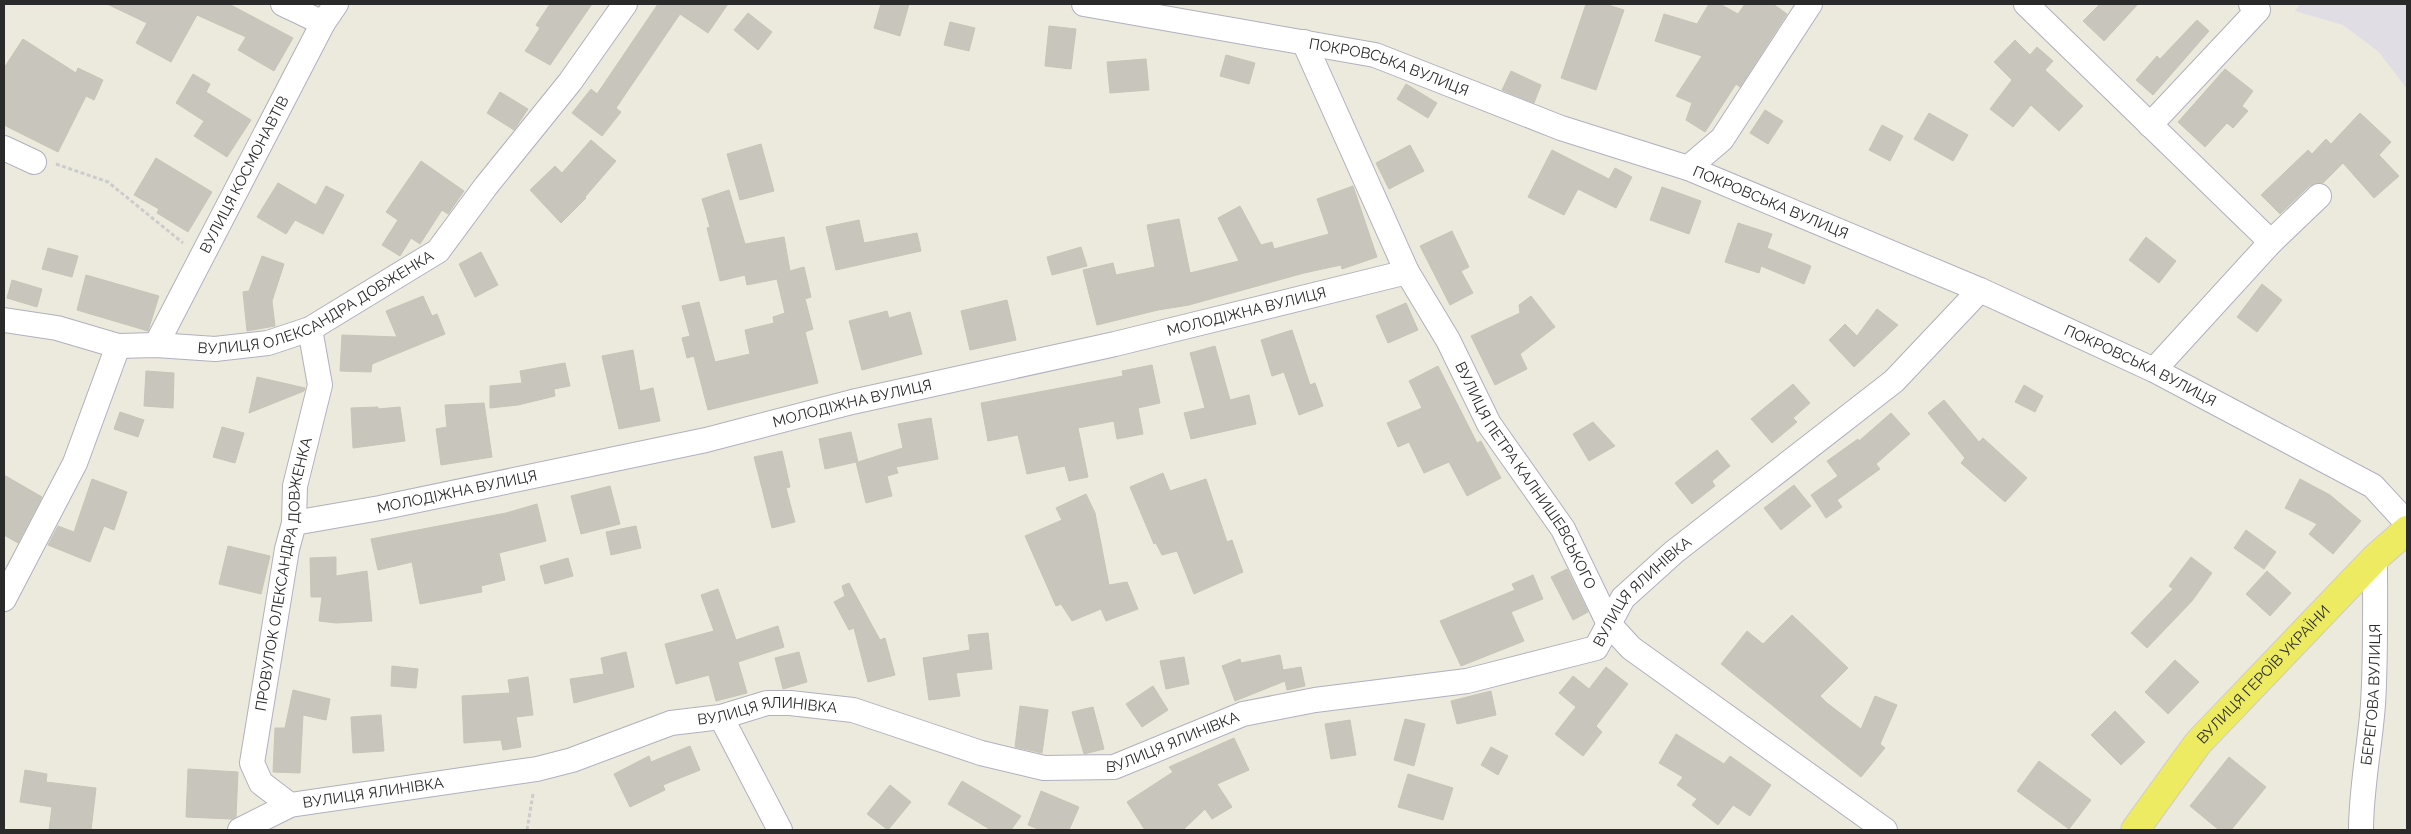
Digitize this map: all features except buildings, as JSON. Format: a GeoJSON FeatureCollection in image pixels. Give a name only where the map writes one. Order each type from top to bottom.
{"type":"FeatureCollection","features":[{"type":"Feature","properties":{"kind":"main road","name":"ВУЛИЦЯ ГЕРОЇВ УКРАЇНИ"},"geometry":{"type":"LineString","coordinates":[[2135,830],[2198,743],[2374,558],[2407,530]]}},
{"type":"Feature","properties":{"kind":"street"},"geometry":{"type":"LineString","coordinates":[[282,4],[323,24]]}},
{"type":"Feature","properties":{"kind":"street","name":"ВУЛИЦЯ КОСМОНАВТІВ"},"geometry":{"type":"LineString","coordinates":[[156,346],[200,257],[323,24],[336,4]]}},
{"type":"Feature","properties":{"kind":"street","name":"ВУЛИЦЯ ОЛЕКСАНДРА ДОВЖЕНКА"},"geometry":{"type":"LineString","coordinates":[[4,320],[57,328],[118,346],[215,349],[268,342],[310,329],[438,251],[486,186],[570,82],[625,4]]}},
{"type":"Feature","properties":{"kind":"street","name":"ПОКРОВСЬКА ВУЛИЦЯ"},"geometry":{"type":"LineString","coordinates":[[1084,4],[1375,55],[1561,128],[1688,168],[1980,290],[2154,370],[2373,486],[2407,523]]}},
{"type":"Feature","properties":{"kind":"street"},"geometry":{"type":"LineString","coordinates":[[1688,168],[1722,139],[1810,4]]}},
{"type":"Feature","properties":{"kind":"street"},"geometry":{"type":"LineString","coordinates":[[2026,4],[2271,242]]}},
{"type":"Feature","properties":{"kind":"street"},"geometry":{"type":"LineString","coordinates":[[2150,125],[2258,10],[2251,4]]}},
{"type":"Feature","properties":{"kind":"street","name":"ВУЛИЦЯ ПЕТРА КАЛНИШЕВСЬКОГО"},"geometry":{"type":"LineString","coordinates":[[1304,42],[1407,272],[1448,340],[1489,424],[1563,529],[1609,624],[1631,648],[1885,830]]}},
{"type":"Feature","properties":{"kind":"street"},"geometry":{"type":"LineString","coordinates":[[4,148],[34,162]]}},
{"type":"Feature","properties":{"kind":"street"},"geometry":{"type":"LineString","coordinates":[[2154,370],[2271,242],[2319,196]]}},
{"type":"Feature","properties":{"kind":"street","name":"МОЛОДІЖНА ВУЛИЦЯ"},"geometry":{"type":"LineString","coordinates":[[294,523],[380,508],[706,440],[852,402],[1115,344],[1407,272]]}},
{"type":"Feature","properties":{"kind":"street","name":"ВУЛИЦЯ ЯЛИНІВКА"},"geometry":{"type":"LineString","coordinates":[[240,830],[290,805],[537,768],[572,760],[671,723],[721,717],[767,703],[790,703],[854,710],[981,753],[1044,768],[1114,766],[1243,714],[1315,700],[1467,681],[1596,648],[1623,598],[1674,552],[1894,381],[1980,290]]}},
{"type":"Feature","properties":{"kind":"street","name":"ПРОВУЛОК ОЛЕКСАНДРА ДОВЖЕНКА"},"geometry":{"type":"LineString","coordinates":[[290,805],[261,784],[252,763],[287,550],[294,523],[295,486],[320,385],[310,329]]}},
{"type":"Feature","properties":{"kind":"street"},"geometry":{"type":"LineString","coordinates":[[4,599],[75,464],[118,346]]}},
{"type":"Feature","properties":{"kind":"street","name":"БЕРЕГОВА ВУЛИЦЯ"},"geometry":{"type":"LineString","coordinates":[[2362,830],[2361,809],[2375,663],[2374,558]]}},
{"type":"Feature","properties":{"kind":"street"},"geometry":{"type":"LineString","coordinates":[[721,717],[780,830]]}},
{"type":"Feature","properties":{"kind":"path"},"geometry":{"type":"LineString","coordinates":[[34,162],[62,164],[108,182],[200,257]]}},
{"type":"Feature","properties":{"kind":"path"},"geometry":{"type":"LineString","coordinates":[[527,830],[537,768]]}},
{"type":"Feature","properties":{"kind":"shaded area"},"geometry":{"type":"Polygon","coordinates":[[[2300,4],[2407,4],[2407,89],[2379,52],[2343,25],[2295,11],[2300,4]]]}}]}
